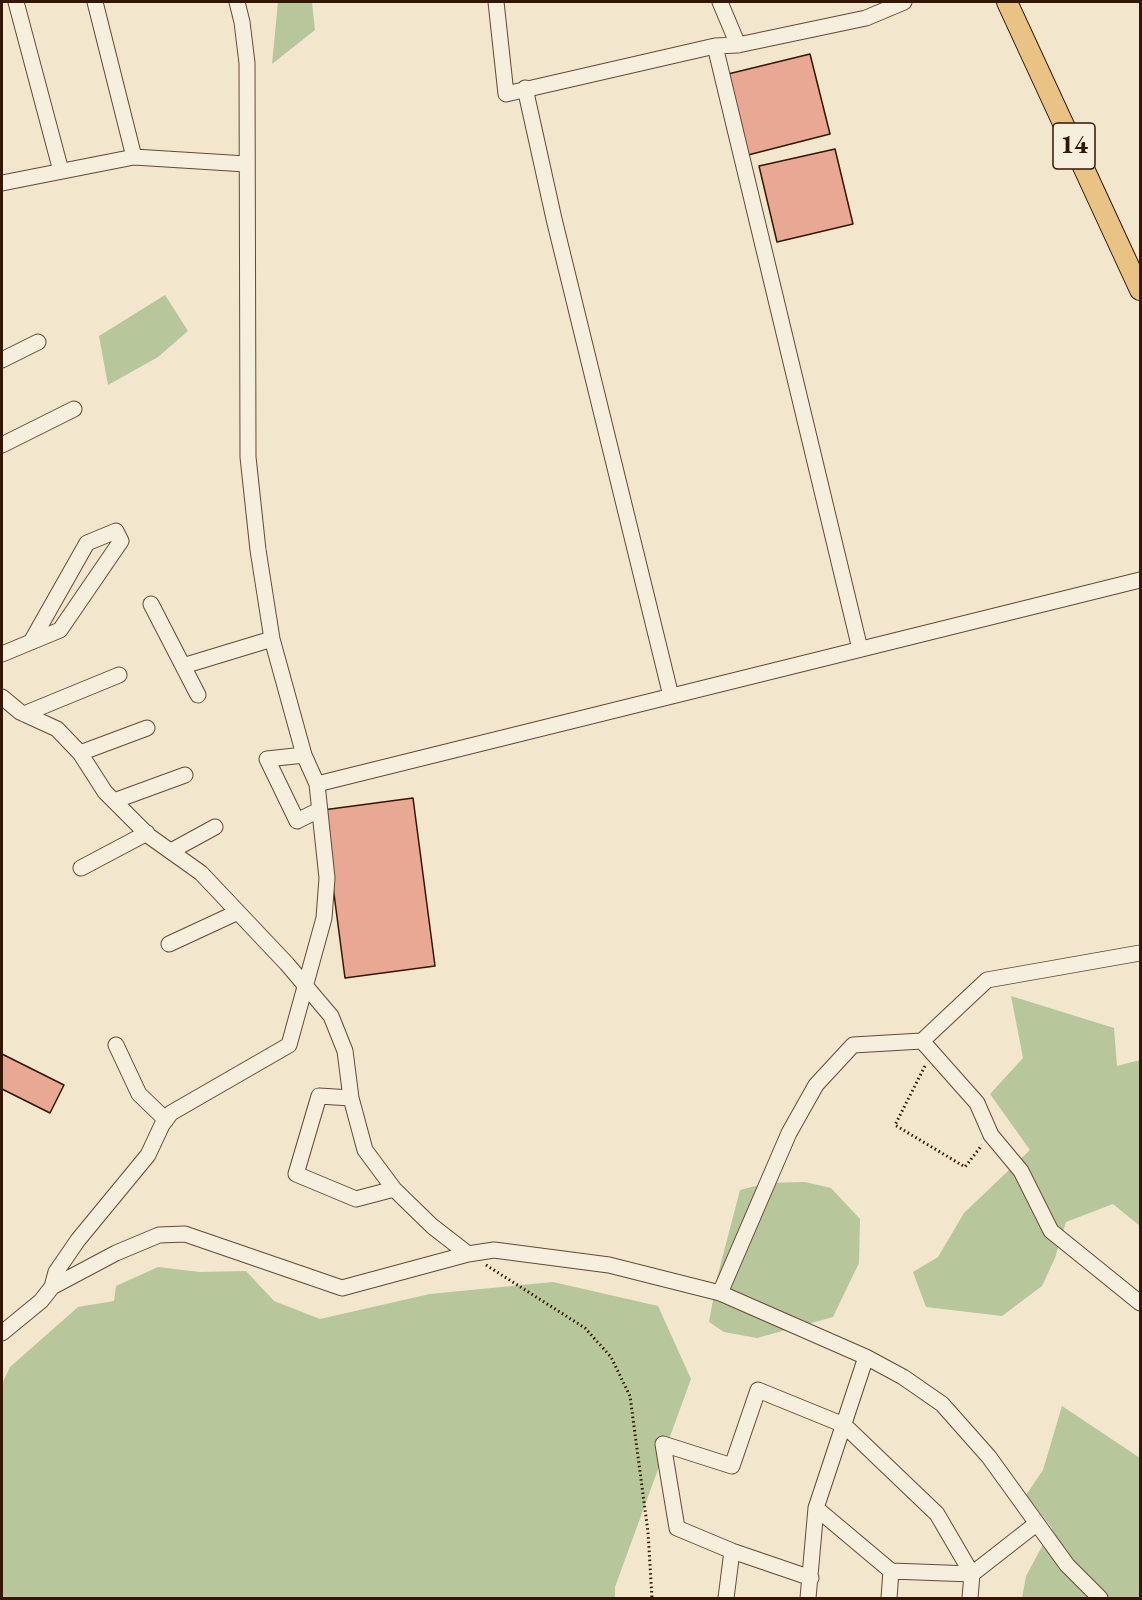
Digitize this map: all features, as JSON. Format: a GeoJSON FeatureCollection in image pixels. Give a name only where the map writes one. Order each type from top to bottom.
{"type":"FeatureCollection","features":[{"type":"Feature","properties":{"kind":"main road","name":"14"},"geometry":{"type":"LineString","coordinates":[[1006,2],[1140,290]]}},
{"type":"Feature","properties":{"kind":"street"},"geometry":{"type":"LineString","coordinates":[[16,2],[61,171]]}},
{"type":"Feature","properties":{"kind":"street"},"geometry":{"type":"LineString","coordinates":[[95,2],[134,157]]}},
{"type":"Feature","properties":{"kind":"street"},"geometry":{"type":"LineString","coordinates":[[2,1333],[41,1301],[52,1287],[56,1272],[78,1240],[148,1155],[171,1113],[290,1045],[324,918],[327,878],[317,784],[304,755],[272,639],[258,550],[248,457],[247,63],[237,2],[230,2]]}},
{"type":"Feature","properties":{"kind":"street"},"geometry":{"type":"LineString","coordinates":[[496,2],[506,94],[715,46],[738,45],[866,18],[904,2]]}},
{"type":"Feature","properties":{"kind":"street"},"geometry":{"type":"LineString","coordinates":[[720,2],[738,45]]}},
{"type":"Feature","properties":{"kind":"street"},"geometry":{"type":"LineString","coordinates":[[715,46],[860,649]]}},
{"type":"Feature","properties":{"kind":"street"},"geometry":{"type":"LineString","coordinates":[[525,88],[554,219],[671,696]]}},
{"type":"Feature","properties":{"kind":"street"},"geometry":{"type":"LineString","coordinates":[[2,183],[134,157],[246,164]]}},
{"type":"Feature","properties":{"kind":"street"},"geometry":{"type":"LineString","coordinates":[[2,360],[38,342]]}},
{"type":"Feature","properties":{"kind":"street"},"geometry":{"type":"LineString","coordinates":[[2,445],[74,409]]}},
{"type":"Feature","properties":{"kind":"street"},"geometry":{"type":"LineString","coordinates":[[2,654],[31,642],[60,630],[118,536],[87,543],[31,642]]}},
{"type":"Feature","properties":{"kind":"street"},"geometry":{"type":"LineString","coordinates":[[317,784],[1140,580]]}},
{"type":"Feature","properties":{"kind":"street"},"geometry":{"type":"LineString","coordinates":[[151,604],[198,695]]}},
{"type":"Feature","properties":{"kind":"street"},"geometry":{"type":"LineString","coordinates":[[183,666],[272,639]]}},
{"type":"Feature","properties":{"kind":"street"},"geometry":{"type":"LineString","coordinates":[[24,714],[118,675]]}},
{"type":"Feature","properties":{"kind":"street"},"geometry":{"type":"LineString","coordinates":[[2,697],[24,714],[57,729],[80,753],[105,792],[147,833],[201,873],[331,1016],[345,1051],[351,1098],[365,1150],[394,1189],[432,1226],[468,1254]]}},
{"type":"Feature","properties":{"kind":"street"},"geometry":{"type":"LineString","coordinates":[[80,753],[147,728]]}},
{"type":"Feature","properties":{"kind":"street"},"geometry":{"type":"LineString","coordinates":[[304,755],[267,759],[297,821],[319,810]]}},
{"type":"Feature","properties":{"kind":"street"},"geometry":{"type":"LineString","coordinates":[[114,801],[185,775]]}},
{"type":"Feature","properties":{"kind":"street"},"geometry":{"type":"LineString","coordinates":[[171,851],[214,827]]}},
{"type":"Feature","properties":{"kind":"street"},"geometry":{"type":"LineString","coordinates":[[81,868],[147,833]]}},
{"type":"Feature","properties":{"kind":"street"},"geometry":{"type":"LineString","coordinates":[[169,944],[238,912]]}},
{"type":"Feature","properties":{"kind":"street"},"geometry":{"type":"LineString","coordinates":[[927,1046],[987,980],[1140,953]]}},
{"type":"Feature","properties":{"kind":"street"},"geometry":{"type":"LineString","coordinates":[[116,1045],[139,1094],[166,1120]]}},
{"type":"Feature","properties":{"kind":"street"},"geometry":{"type":"LineString","coordinates":[[720,1293],[789,1133],[816,1085],[853,1045],[927,1046],[977,1103],[991,1135],[1021,1172],[1051,1231],[1140,1303]]}},
{"type":"Feature","properties":{"kind":"street"},"geometry":{"type":"LineString","coordinates":[[351,1098],[319,1096],[296,1174],[356,1199],[394,1189]]}},
{"type":"Feature","properties":{"kind":"street"},"geometry":{"type":"LineString","coordinates":[[52,1287],[116,1253],[159,1235],[185,1234],[342,1288],[468,1254],[494,1250],[609,1265],[720,1293],[866,1357],[903,1377],[942,1404],[989,1457],[1066,1565],[1100,1599]]}},
{"type":"Feature","properties":{"kind":"street"},"geometry":{"type":"LineString","coordinates":[[808,1599],[816,1508],[866,1357]]}},
{"type":"Feature","properties":{"kind":"street"},"geometry":{"type":"LineString","coordinates":[[811,1578],[732,1551],[677,1528],[663,1444],[732,1466],[758,1390],[844,1425],[937,1514],[972,1574],[970,1599]]}},
{"type":"Feature","properties":{"kind":"street"},"geometry":{"type":"LineString","coordinates":[[816,1508],[891,1571],[972,1574],[1036,1524]]}},
{"type":"Feature","properties":{"kind":"street"},"geometry":{"type":"LineString","coordinates":[[726,1599],[732,1551]]}},
{"type":"Feature","properties":{"kind":"street"},"geometry":{"type":"LineString","coordinates":[[889,1599],[891,1571]]}},
{"type":"Feature","properties":{"kind":"path"},"geometry":{"type":"LineString","coordinates":[[927,1046],[895,1125],[965,1167],[991,1135]]}},
{"type":"Feature","properties":{"kind":"path"},"geometry":{"type":"LineString","coordinates":[[468,1254],[585,1328],[611,1357],[630,1396],[648,1532],[652,1599]]}},
{"type":"Feature","properties":{"kind":"green space"},"geometry":{"type":"Polygon","coordinates":[[[278,2],[312,2],[315,30],[272,64],[278,2]]]}},
{"type":"Feature","properties":{"kind":"green space"},"geometry":{"type":"Polygon","coordinates":[[[165,295],[188,331],[158,357],[108,385],[99,336],[165,295]]]}},
{"type":"Feature","properties":{"kind":"green space"},"geometry":{"type":"Polygon","coordinates":[[[1011,996],[1114,1028],[1117,1066],[1140,1060],[1140,1226],[1113,1204],[1066,1222],[1055,1258],[1042,1286],[1002,1316],[926,1307],[913,1272],[938,1257],[964,1213],[1030,1150],[990,1094],[1023,1058],[1011,996]]]}},
{"type":"Feature","properties":{"kind":"green space"},"geometry":{"type":"Polygon","coordinates":[[[805,1182],[831,1188],[860,1219],[859,1263],[833,1317],[757,1338],[724,1332],[709,1322],[717,1278],[740,1190],[767,1183],[805,1182]]]}},
{"type":"Feature","properties":{"kind":"green space"},"geometry":{"type":"Polygon","coordinates":[[[158,1267],[200,1272],[246,1271],[274,1301],[320,1319],[430,1294],[553,1282],[658,1306],[691,1379],[615,1587],[615,1598],[2,1598],[2,1384],[10,1367],[78,1307],[114,1301],[116,1286],[158,1267]]]}},
{"type":"Feature","properties":{"kind":"green space"},"geometry":{"type":"Polygon","coordinates":[[[1062,1406],[1140,1458],[1140,1598],[1022,1598],[1026,1576],[1052,1528],[1026,1495],[1043,1470],[1062,1406]]]}},
{"type":"Feature","properties":{"kind":"building"},"geometry":{"type":"Polygon","coordinates":[[[810,54],[830,134],[748,155],[728,74],[810,54]]]}},
{"type":"Feature","properties":{"kind":"building"},"geometry":{"type":"Polygon","coordinates":[[[835,149],[853,224],[777,242],[759,166],[835,149]]]}},
{"type":"Feature","properties":{"kind":"building"},"geometry":{"type":"Polygon","coordinates":[[[413,798],[435,966],[345,978],[323,810],[413,798]]]}},
{"type":"Feature","properties":{"kind":"building"},"geometry":{"type":"Polygon","coordinates":[[[2,1054],[64,1085],[50,1113],[2,1089],[2,1054]]]}}]}
